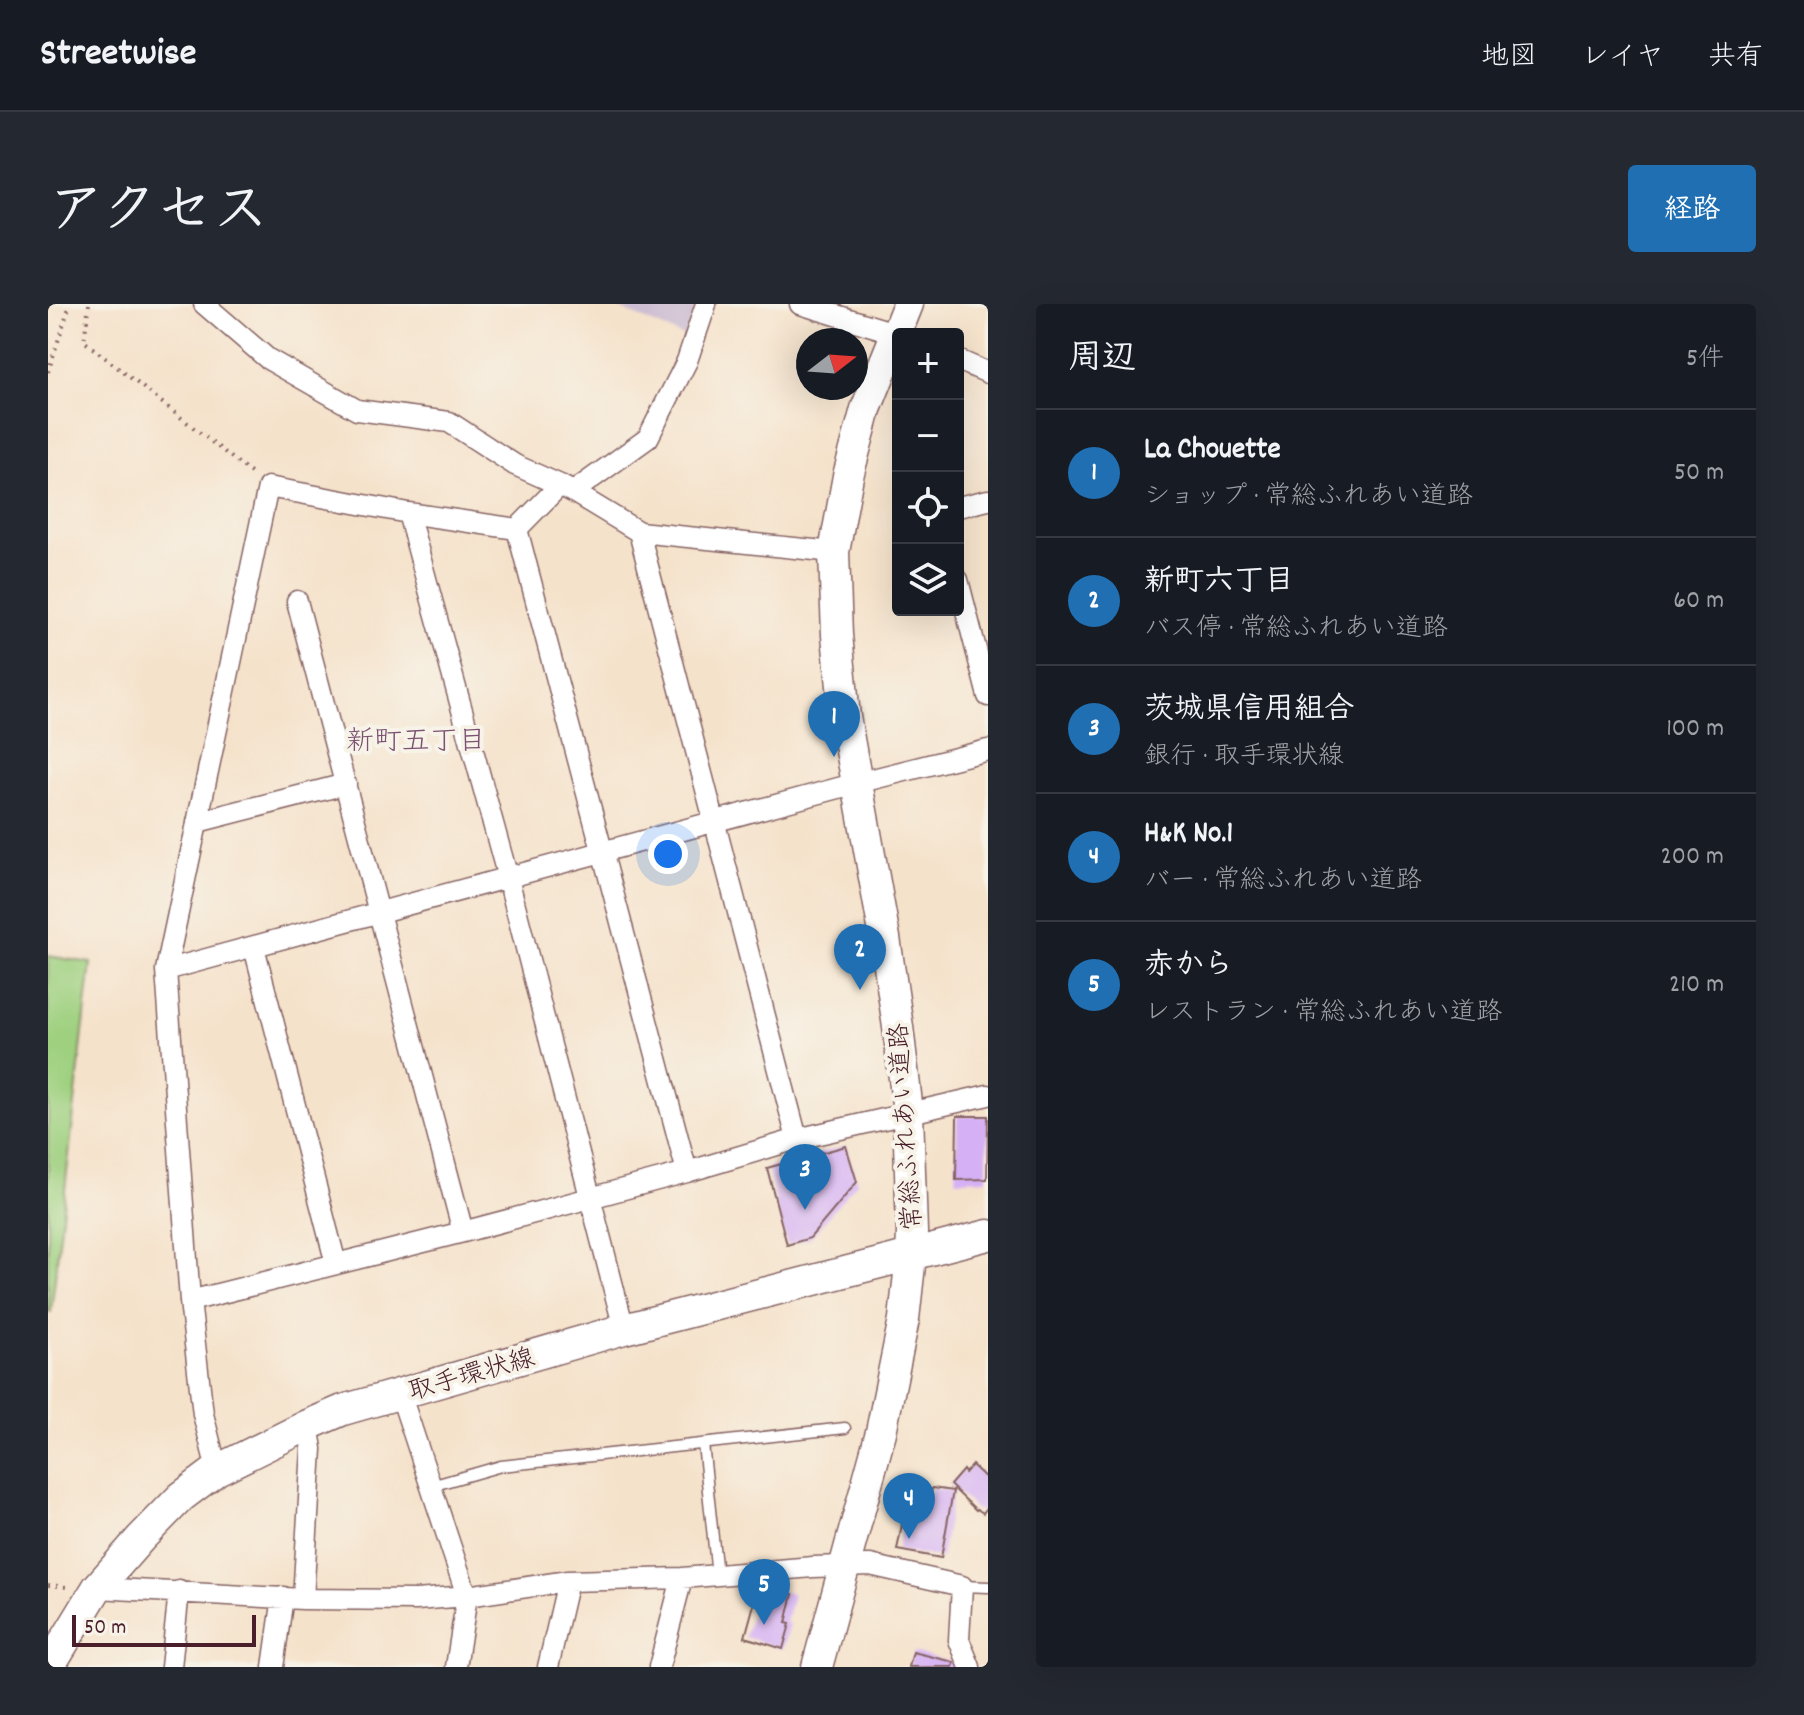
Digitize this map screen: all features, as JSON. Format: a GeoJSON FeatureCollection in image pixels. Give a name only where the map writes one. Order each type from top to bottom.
{"type":"FeatureCollection","features":[{"type":"Feature","properties":{"kind":"street"},"geometry":{"type":"LineString","coordinates":[[217,1470],[203,1414],[190,1301],[166,970],[268,487],[517,529],[566,489],[648,438],[687,361],[706,304]]}},
{"type":"Feature","properties":{"kind":"street"},"geometry":{"type":"LineString","coordinates":[[800,304],[892,332]]}},
{"type":"Feature","properties":{"kind":"street","name":"常総ふれあい道路"},"geometry":{"type":"LineString","coordinates":[[899,328],[908,304]]}},
{"type":"Feature","properties":{"kind":"street"},"geometry":{"type":"LineString","coordinates":[[216,308],[268,359],[357,410],[449,422],[515,465],[566,489],[639,532],[834,552]]}},
{"type":"Feature","properties":{"kind":"street","name":"常総ふれあい道路"},"geometry":{"type":"LineString","coordinates":[[817,1667],[881,1432],[904,1319],[911,1256],[908,1112],[885,938],[843,703],[834,552],[848,476],[866,409],[892,346]]}},
{"type":"Feature","properties":{"kind":"street"},"geometry":{"type":"LineString","coordinates":[[964,363],[988,373]]}},
{"type":"Feature","properties":{"kind":"street"},"geometry":{"type":"LineString","coordinates":[[964,506],[988,500]]}},
{"type":"Feature","properties":{"kind":"street"},"geometry":{"type":"LineString","coordinates":[[408,513],[508,878],[624,1329]]}},
{"type":"Feature","properties":{"kind":"street"},"geometry":{"type":"LineString","coordinates":[[517,529],[687,1172]]}},
{"type":"Feature","properties":{"kind":"street"},"geometry":{"type":"LineString","coordinates":[[639,532],[797,1139]]}},
{"type":"Feature","properties":{"kind":"street"},"geometry":{"type":"LineString","coordinates":[[297,601],[463,1232]]}},
{"type":"Feature","properties":{"kind":"street"},"geometry":{"type":"LineString","coordinates":[[964,603],[988,696]]}},
{"type":"Feature","properties":{"kind":"street"},"geometry":{"type":"LineString","coordinates":[[166,970],[988,750]]}},
{"type":"Feature","properties":{"kind":"street"},"geometry":{"type":"LineString","coordinates":[[197,822],[346,784]]}},
{"type":"Feature","properties":{"kind":"street"},"geometry":{"type":"LineString","coordinates":[[254,947],[336,1264]]}},
{"type":"Feature","properties":{"kind":"street"},"geometry":{"type":"LineString","coordinates":[[190,1301],[463,1232],[797,1139],[988,1095]]}},
{"type":"Feature","properties":{"kind":"street","name":"取手環状線"},"geometry":{"type":"LineString","coordinates":[[49,1667],[97,1588],[181,1497],[217,1470],[308,1425],[343,1410],[624,1329],[988,1235]]}},
{"type":"Feature","properties":{"kind":"street"},"geometry":{"type":"LineString","coordinates":[[400,1393],[467,1596],[456,1667]]}},
{"type":"Feature","properties":{"kind":"street"},"geometry":{"type":"LineString","coordinates":[[273,1667],[293,1598],[312,1449],[308,1425]]}},
{"type":"Feature","properties":{"kind":"street"},"geometry":{"type":"LineString","coordinates":[[97,1588],[293,1598],[416,1600],[568,1581],[682,1578],[870,1565],[962,1586],[959,1640],[970,1667]]}},
{"type":"Feature","properties":{"kind":"street"},"geometry":{"type":"LineString","coordinates":[[659,1667],[682,1578]]}},
{"type":"Feature","properties":{"kind":"street"},"geometry":{"type":"LineString","coordinates":[[548,1667],[568,1581]]}},
{"type":"Feature","properties":{"kind":"street"},"geometry":{"type":"LineString","coordinates":[[171,1667],[179,1591]]}},
{"type":"Feature","properties":{"kind":"lane"},"geometry":{"type":"LineString","coordinates":[[431,1486],[501,1466],[845,1428]]}},
{"type":"Feature","properties":{"kind":"lane"},"geometry":{"type":"LineString","coordinates":[[703,1444],[717,1575]]}},
{"type":"Feature","properties":{"kind":"lane"},"geometry":{"type":"LineString","coordinates":[[962,1586],[988,1587]]}},
{"type":"Feature","properties":{"kind":"path"},"geometry":{"type":"LineString","coordinates":[[48,372],[70,304]]}},
{"type":"Feature","properties":{"kind":"path"},"geometry":{"type":"LineString","coordinates":[[89,304],[84,341],[268,487]]}},
{"type":"Feature","properties":{"kind":"shaded area"},"geometry":{"type":"Polygon","coordinates":[[[608,304],[697,304],[685,337],[608,304]]]}},
{"type":"Feature","properties":{"kind":"green space"},"geometry":{"type":"Polygon","coordinates":[[[48,956],[91,963],[51,1312],[48,1311],[48,956]]]}},
{"type":"Feature","properties":{"kind":"building"},"geometry":{"type":"Polygon","coordinates":[[[957,1116],[988,1116],[987,1179],[956,1180],[957,1116]]]}},
{"type":"Feature","properties":{"kind":"building"},"geometry":{"type":"Polygon","coordinates":[[[846,1146],[857,1182],[810,1238],[787,1245],[767,1168],[846,1146]]]}},
{"type":"Feature","properties":{"kind":"building"},"geometry":{"type":"Polygon","coordinates":[[[972,1465],[988,1480],[988,1507],[983,1513],[950,1485],[972,1465]]]}},
{"type":"Feature","properties":{"kind":"building"},"geometry":{"type":"Polygon","coordinates":[[[932,1488],[953,1491],[941,1558],[897,1550],[908,1494],[930,1498],[932,1488]]]}},
{"type":"Feature","properties":{"kind":"building"},"geometry":{"type":"Polygon","coordinates":[[[759,1586],[793,1594],[786,1623],[790,1624],[783,1649],[745,1637],[759,1586]]]}},
{"type":"Feature","properties":{"kind":"building"},"geometry":{"type":"Polygon","coordinates":[[[913,1652],[954,1662],[953,1667],[909,1667],[913,1652]]]}},
{"type":"Feature","properties":{"kind":"place","name":"La Chouette"},"geometry":{"type":"Point","coordinates":[834,757]}},
{"type":"Feature","properties":{"kind":"place","name":"新町六丁目"},"geometry":{"type":"Point","coordinates":[860,990]}},
{"type":"Feature","properties":{"kind":"place","name":"茨城県信用組合"},"geometry":{"type":"Point","coordinates":[805,1210]}},
{"type":"Feature","properties":{"kind":"place","name":"H&K No.1"},"geometry":{"type":"Point","coordinates":[909,1539]}},
{"type":"Feature","properties":{"kind":"place","name":"赤から"},"geometry":{"type":"Point","coordinates":[764,1625]}},
{"type":"Feature","properties":{"kind":"district","name":"新町五丁目"},"geometry":{"type":"Point","coordinates":[416,739]}}]}
